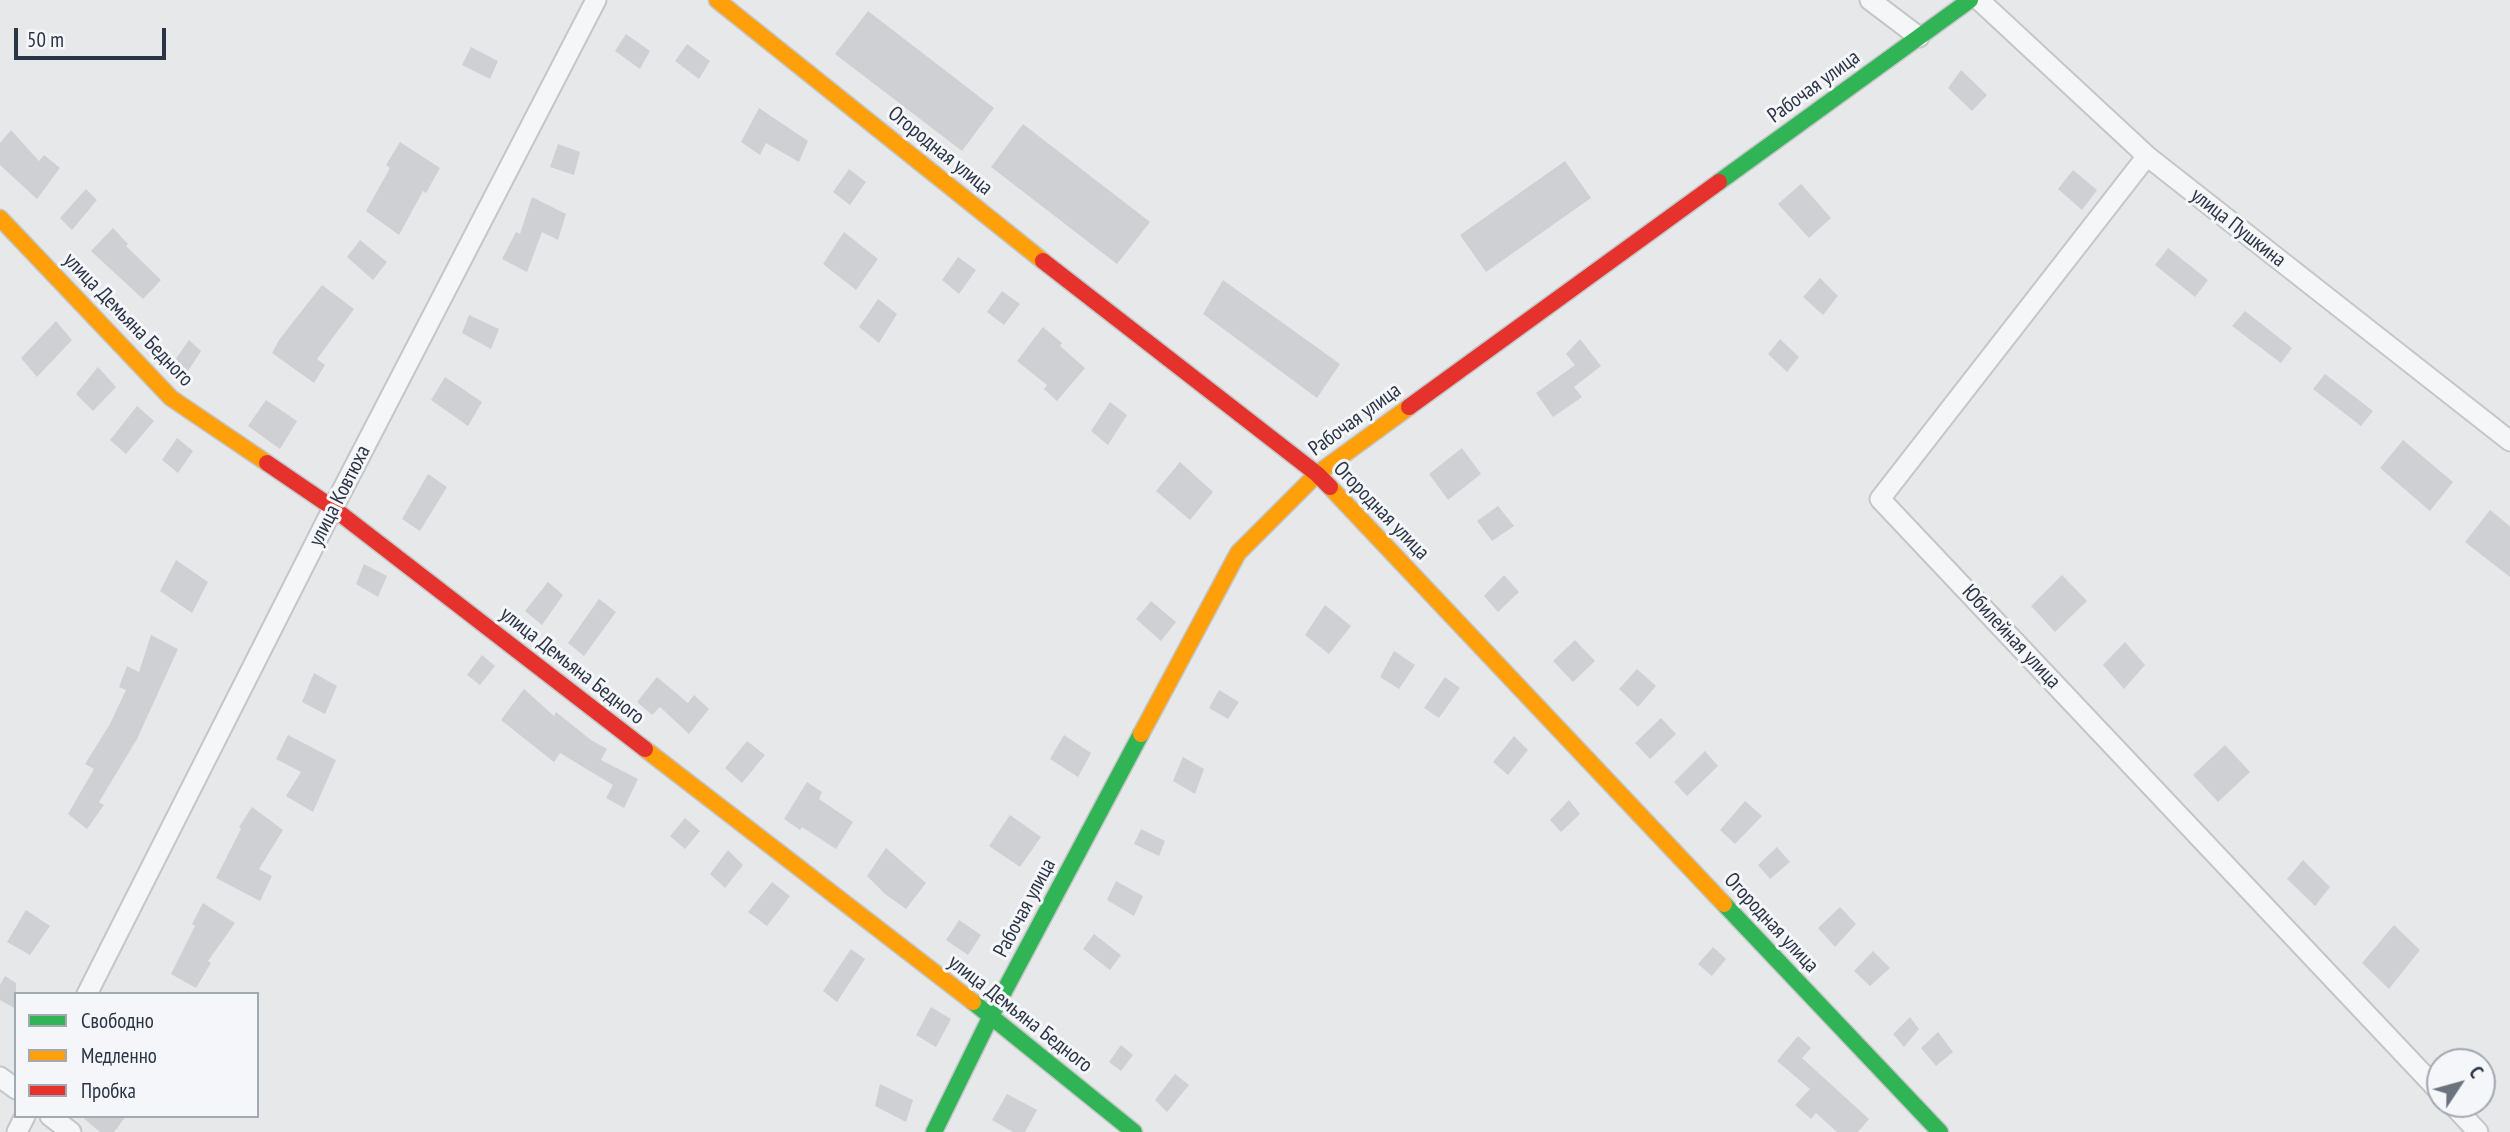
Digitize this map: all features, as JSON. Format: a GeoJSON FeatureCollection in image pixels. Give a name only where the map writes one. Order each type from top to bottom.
{"type":"FeatureCollection","features":[{"type":"Feature","properties":{"kind":"street","name":"улица Ковтюха"},"geometry":{"type":"LineString","coordinates":[[88,992],[333,508],[596,0]]}},
{"type":"Feature","properties":{"kind":"street","name":"Огородная улица"},"geometry":{"type":"LineString","coordinates":[[717,0],[1131,331],[1317,474],[1940,1132]]}},
{"type":"Feature","properties":{"kind":"street"},"geometry":{"type":"LineString","coordinates":[[1870,0],[1919,37]]}},
{"type":"Feature","properties":{"kind":"street","name":"Рабочая улица"},"geometry":{"type":"LineString","coordinates":[[934,1132],[991,1016],[1238,553],[1317,474],[1970,0]]}},
{"type":"Feature","properties":{"kind":"street","name":"улица Пушкина"},"geometry":{"type":"LineString","coordinates":[[1979,0],[2147,156],[2510,441]]}},
{"type":"Feature","properties":{"kind":"street","name":"Юбилейная улица"},"geometry":{"type":"LineString","coordinates":[[2147,156],[1880,499],[2426,1076]]}},
{"type":"Feature","properties":{"kind":"street","name":"улица Демьяна Бедного"},"geometry":{"type":"LineString","coordinates":[[0,218],[171,398],[333,508],[991,1016],[1134,1132]]}},
{"type":"Feature","properties":{"kind":"street"},"geometry":{"type":"LineString","coordinates":[[54,1118],[71,1132]]}},
{"type":"Feature","properties":{"kind":"street"},"geometry":{"type":"LineString","coordinates":[[2465,1118],[2478,1132]]}},
{"type":"Feature","properties":{"kind":"building"},"geometry":{"type":"Polygon","coordinates":[[[868,11],[994,108],[962,151],[835,54],[868,11]]]}},
{"type":"Feature","properties":{"kind":"building"},"geometry":{"type":"Polygon","coordinates":[[[626,34],[650,51],[640,69],[615,51],[626,34]]]}},
{"type":"Feature","properties":{"kind":"building"},"geometry":{"type":"Polygon","coordinates":[[[687,44],[710,61],[699,79],[675,61],[687,44]]]}},
{"type":"Feature","properties":{"kind":"building"},"geometry":{"type":"Polygon","coordinates":[[[471,47],[498,61],[490,79],[462,65],[471,47]]]}},
{"type":"Feature","properties":{"kind":"building"},"geometry":{"type":"Polygon","coordinates":[[[1961,70],[1987,95],[1972,111],[1948,88],[1961,70]]]}},
{"type":"Feature","properties":{"kind":"building"},"geometry":{"type":"Polygon","coordinates":[[[759,108],[808,141],[799,162],[766,143],[760,155],[741,142],[759,108]]]}},
{"type":"Feature","properties":{"kind":"building"},"geometry":{"type":"Polygon","coordinates":[[[1023,124],[1150,222],[1117,264],[991,167],[1023,124]]]}},
{"type":"Feature","properties":{"kind":"building"},"geometry":{"type":"Polygon","coordinates":[[[11,130],[39,161],[44,155],[60,168],[37,199],[0,165],[0,143],[11,130]]]}},
{"type":"Feature","properties":{"kind":"building"},"geometry":{"type":"Polygon","coordinates":[[[400,142],[440,168],[426,193],[423,191],[399,235],[366,211],[390,168],[386,165],[400,142]]]}},
{"type":"Feature","properties":{"kind":"building"},"geometry":{"type":"Polygon","coordinates":[[[558,144],[580,152],[574,175],[550,167],[558,144]]]}},
{"type":"Feature","properties":{"kind":"building"},"geometry":{"type":"Polygon","coordinates":[[[1565,161],[1591,198],[1486,272],[1460,235],[1565,161]]]}},
{"type":"Feature","properties":{"kind":"building"},"geometry":{"type":"Polygon","coordinates":[[[849,169],[866,182],[850,205],[833,192],[849,169]]]}},
{"type":"Feature","properties":{"kind":"building"},"geometry":{"type":"Polygon","coordinates":[[[2073,170],[2097,190],[2082,210],[2058,189],[2073,170]]]}},
{"type":"Feature","properties":{"kind":"building"},"geometry":{"type":"Polygon","coordinates":[[[1801,184],[1831,218],[1809,238],[1778,204],[1801,184]]]}},
{"type":"Feature","properties":{"kind":"building"},"geometry":{"type":"Polygon","coordinates":[[[86,189],[97,200],[72,230],[60,218],[86,189]]]}},
{"type":"Feature","properties":{"kind":"building"},"geometry":{"type":"Polygon","coordinates":[[[532,197],[566,214],[558,240],[542,232],[527,272],[502,259],[516,232],[520,234],[532,197]]]}},
{"type":"Feature","properties":{"kind":"building"},"geometry":{"type":"Polygon","coordinates":[[[113,228],[128,244],[126,246],[161,280],[143,299],[91,251],[113,228]]]}},
{"type":"Feature","properties":{"kind":"building"},"geometry":{"type":"Polygon","coordinates":[[[844,232],[878,259],[856,290],[823,264],[844,232]]]}},
{"type":"Feature","properties":{"kind":"building"},"geometry":{"type":"Polygon","coordinates":[[[360,240],[387,262],[373,280],[347,257],[360,240]]]}},
{"type":"Feature","properties":{"kind":"building"},"geometry":{"type":"Polygon","coordinates":[[[2168,248],[2208,280],[2195,297],[2155,265],[2168,248]]]}},
{"type":"Feature","properties":{"kind":"building"},"geometry":{"type":"Polygon","coordinates":[[[958,257],[976,270],[959,294],[942,280],[958,257]]]}},
{"type":"Feature","properties":{"kind":"building"},"geometry":{"type":"Polygon","coordinates":[[[1820,278],[1838,296],[1823,315],[1803,297],[1820,278]]]}},
{"type":"Feature","properties":{"kind":"building"},"geometry":{"type":"Polygon","coordinates":[[[1223,280],[1340,364],[1317,398],[1203,314],[1223,280]]]}},
{"type":"Feature","properties":{"kind":"building"},"geometry":{"type":"Polygon","coordinates":[[[322,285],[354,309],[317,359],[325,365],[314,383],[272,353],[322,285]]]}},
{"type":"Feature","properties":{"kind":"building"},"geometry":{"type":"Polygon","coordinates":[[[1002,291],[1020,304],[1004,325],[987,312],[1002,291]]]}},
{"type":"Feature","properties":{"kind":"building"},"geometry":{"type":"Polygon","coordinates":[[[878,299],[897,314],[879,343],[859,327],[878,299]]]}},
{"type":"Feature","properties":{"kind":"building"},"geometry":{"type":"Polygon","coordinates":[[[2245,311],[2292,348],[2281,363],[2232,326],[2245,311]]]}},
{"type":"Feature","properties":{"kind":"building"},"geometry":{"type":"Polygon","coordinates":[[[469,315],[499,329],[491,349],[462,333],[469,315]]]}},
{"type":"Feature","properties":{"kind":"building"},"geometry":{"type":"Polygon","coordinates":[[[56,321],[72,340],[37,377],[21,358],[56,321]]]}},
{"type":"Feature","properties":{"kind":"building"},"geometry":{"type":"Polygon","coordinates":[[[1043,327],[1085,368],[1057,401],[1044,389],[1047,385],[1017,361],[1043,327]]]}},
{"type":"Feature","properties":{"kind":"building"},"geometry":{"type":"Polygon","coordinates":[[[1580,339],[1601,366],[1574,387],[1582,397],[1553,417],[1536,393],[1575,365],[1566,354],[1580,339]]]}},
{"type":"Feature","properties":{"kind":"building"},"geometry":{"type":"Polygon","coordinates":[[[1780,339],[1799,357],[1787,372],[1768,354],[1780,339]]]}},
{"type":"Feature","properties":{"kind":"building"},"geometry":{"type":"Polygon","coordinates":[[[189,340],[201,351],[186,374],[173,363],[189,340]]]}},
{"type":"Feature","properties":{"kind":"building"},"geometry":{"type":"Polygon","coordinates":[[[98,367],[116,387],[93,411],[76,394],[98,367]]]}},
{"type":"Feature","properties":{"kind":"building"},"geometry":{"type":"Polygon","coordinates":[[[2325,374],[2373,411],[2361,426],[2313,389],[2325,374]]]}},
{"type":"Feature","properties":{"kind":"building"},"geometry":{"type":"Polygon","coordinates":[[[445,377],[482,402],[468,426],[431,400],[445,377]]]}},
{"type":"Feature","properties":{"kind":"building"},"geometry":{"type":"Polygon","coordinates":[[[266,400],[297,421],[280,449],[248,426],[266,400]]]}},
{"type":"Feature","properties":{"kind":"building"},"geometry":{"type":"Polygon","coordinates":[[[1110,402],[1127,415],[1108,445],[1091,431],[1110,402]]]}},
{"type":"Feature","properties":{"kind":"building"},"geometry":{"type":"Polygon","coordinates":[[[137,406],[154,421],[126,454],[110,440],[137,406]]]}},
{"type":"Feature","properties":{"kind":"building"},"geometry":{"type":"Polygon","coordinates":[[[177,438],[193,451],[178,473],[162,460],[177,438]]]}},
{"type":"Feature","properties":{"kind":"building"},"geometry":{"type":"Polygon","coordinates":[[[2403,440],[2453,482],[2430,511],[2380,468],[2403,440]]]}},
{"type":"Feature","properties":{"kind":"building"},"geometry":{"type":"Polygon","coordinates":[[[1462,448],[1481,474],[1448,500],[1429,474],[1462,448]]]}},
{"type":"Feature","properties":{"kind":"building"},"geometry":{"type":"Polygon","coordinates":[[[1180,462],[1213,492],[1190,520],[1156,491],[1180,462]]]}},
{"type":"Feature","properties":{"kind":"building"},"geometry":{"type":"Polygon","coordinates":[[[428,474],[447,487],[420,531],[402,519],[428,474]]]}},
{"type":"Feature","properties":{"kind":"building"},"geometry":{"type":"Polygon","coordinates":[[[1498,506],[1514,526],[1492,541],[1477,521],[1498,506]]]}},
{"type":"Feature","properties":{"kind":"building"},"geometry":{"type":"Polygon","coordinates":[[[2490,510],[2510,526],[2510,577],[2465,542],[2490,510]]]}},
{"type":"Feature","properties":{"kind":"building"},"geometry":{"type":"Polygon","coordinates":[[[176,560],[208,582],[192,613],[160,591],[176,560]]]}},
{"type":"Feature","properties":{"kind":"building"},"geometry":{"type":"Polygon","coordinates":[[[364,564],[387,576],[378,597],[356,584],[364,564]]]}},
{"type":"Feature","properties":{"kind":"building"},"geometry":{"type":"Polygon","coordinates":[[[1504,575],[1519,592],[1498,612],[1484,596],[1504,575]]]}},
{"type":"Feature","properties":{"kind":"building"},"geometry":{"type":"Polygon","coordinates":[[[2062,575],[2087,601],[2055,632],[2031,606],[2062,575]]]}},
{"type":"Feature","properties":{"kind":"building"},"geometry":{"type":"Polygon","coordinates":[[[548,582],[563,595],[542,625],[525,611],[548,582]]]}},
{"type":"Feature","properties":{"kind":"building"},"geometry":{"type":"Polygon","coordinates":[[[599,599],[616,612],[584,656],[568,643],[599,599]]]}},
{"type":"Feature","properties":{"kind":"building"},"geometry":{"type":"Polygon","coordinates":[[[1151,601],[1176,622],[1161,641],[1136,619],[1151,601]]]}},
{"type":"Feature","properties":{"kind":"building"},"geometry":{"type":"Polygon","coordinates":[[[1325,605],[1351,626],[1329,654],[1305,635],[1325,605]]]}},
{"type":"Feature","properties":{"kind":"building"},"geometry":{"type":"Polygon","coordinates":[[[151,635],[178,649],[137,739],[99,802],[104,805],[87,829],[68,814],[94,769],[85,764],[110,724],[126,690],[119,687],[127,666],[139,672],[151,635]]]}},
{"type":"Feature","properties":{"kind":"building"},"geometry":{"type":"Polygon","coordinates":[[[1575,640],[1595,661],[1573,682],[1553,661],[1575,640]]]}},
{"type":"Feature","properties":{"kind":"building"},"geometry":{"type":"Polygon","coordinates":[[[2125,642],[2145,665],[2124,689],[2103,665],[2125,642]]]}},
{"type":"Feature","properties":{"kind":"building"},"geometry":{"type":"Polygon","coordinates":[[[1394,651],[1415,665],[1399,689],[1380,677],[1394,651]]]}},
{"type":"Feature","properties":{"kind":"building"},"geometry":{"type":"Polygon","coordinates":[[[482,655],[495,666],[480,685],[467,675],[482,655]]]}},
{"type":"Feature","properties":{"kind":"building"},"geometry":{"type":"Polygon","coordinates":[[[1637,669],[1656,686],[1638,707],[1619,689],[1637,669]]]}},
{"type":"Feature","properties":{"kind":"building"},"geometry":{"type":"Polygon","coordinates":[[[314,673],[337,686],[325,714],[302,702],[314,673]]]}},
{"type":"Feature","properties":{"kind":"building"},"geometry":{"type":"Polygon","coordinates":[[[657,677],[688,703],[694,695],[709,709],[689,734],[660,707],[652,715],[637,702],[657,677]]]}},
{"type":"Feature","properties":{"kind":"building"},"geometry":{"type":"Polygon","coordinates":[[[1445,677],[1460,688],[1439,718],[1424,708],[1445,677]]]}},
{"type":"Feature","properties":{"kind":"building"},"geometry":{"type":"Polygon","coordinates":[[[524,689],[554,716],[556,712],[591,740],[607,749],[601,760],[638,779],[624,808],[606,798],[613,785],[560,753],[554,762],[501,720],[524,689]]]}},
{"type":"Feature","properties":{"kind":"building"},"geometry":{"type":"Polygon","coordinates":[[[1219,690],[1239,702],[1228,719],[1209,708],[1219,690]]]}},
{"type":"Feature","properties":{"kind":"building"},"geometry":{"type":"Polygon","coordinates":[[[1661,718],[1676,734],[1650,759],[1635,743],[1661,718]]]}},
{"type":"Feature","properties":{"kind":"building"},"geometry":{"type":"Polygon","coordinates":[[[288,735],[336,760],[313,812],[286,796],[301,772],[276,759],[288,735]]]}},
{"type":"Feature","properties":{"kind":"building"},"geometry":{"type":"Polygon","coordinates":[[[1064,735],[1091,753],[1078,777],[1050,759],[1064,735]]]}},
{"type":"Feature","properties":{"kind":"building"},"geometry":{"type":"Polygon","coordinates":[[[1514,736],[1528,750],[1508,775],[1493,762],[1514,736]]]}},
{"type":"Feature","properties":{"kind":"building"},"geometry":{"type":"Polygon","coordinates":[[[747,741],[765,755],[742,783],[725,768],[747,741]]]}},
{"type":"Feature","properties":{"kind":"building"},"geometry":{"type":"Polygon","coordinates":[[[2225,745],[2250,772],[2218,802],[2193,775],[2225,745]]]}},
{"type":"Feature","properties":{"kind":"building"},"geometry":{"type":"Polygon","coordinates":[[[1705,751],[1718,766],[1687,796],[1674,782],[1705,751]]]}},
{"type":"Feature","properties":{"kind":"building"},"geometry":{"type":"Polygon","coordinates":[[[1183,757],[1204,769],[1195,794],[1173,781],[1183,757]]]}},
{"type":"Feature","properties":{"kind":"building"},"geometry":{"type":"Polygon","coordinates":[[[807,782],[822,792],[819,799],[853,822],[836,849],[784,819],[807,782]]]}},
{"type":"Feature","properties":{"kind":"building"},"geometry":{"type":"Polygon","coordinates":[[[1569,800],[1580,814],[1561,832],[1550,820],[1569,800]]]}},
{"type":"Feature","properties":{"kind":"building"},"geometry":{"type":"Polygon","coordinates":[[[1745,801],[1762,816],[1735,844],[1720,830],[1745,801]]]}},
{"type":"Feature","properties":{"kind":"building"},"geometry":{"type":"Polygon","coordinates":[[[252,807],[283,830],[259,869],[272,876],[260,901],[216,878],[241,829],[239,827],[252,807]]]}},
{"type":"Feature","properties":{"kind":"building"},"geometry":{"type":"Polygon","coordinates":[[[1010,815],[1041,837],[1020,867],[989,846],[1010,815]]]}},
{"type":"Feature","properties":{"kind":"building"},"geometry":{"type":"Polygon","coordinates":[[[685,818],[700,831],[685,849],[670,836],[685,818]]]}},
{"type":"Feature","properties":{"kind":"building"},"geometry":{"type":"Polygon","coordinates":[[[1141,829],[1165,841],[1159,856],[1134,844],[1141,829]]]}},
{"type":"Feature","properties":{"kind":"building"},"geometry":{"type":"Polygon","coordinates":[[[1777,847],[1790,862],[1770,879],[1758,865],[1777,847]]]}},
{"type":"Feature","properties":{"kind":"building"},"geometry":{"type":"Polygon","coordinates":[[[886,848],[926,883],[906,909],[885,894],[867,876],[886,848]]]}},
{"type":"Feature","properties":{"kind":"building"},"geometry":{"type":"Polygon","coordinates":[[[728,850],[743,865],[725,888],[710,874],[728,850]]]}},
{"type":"Feature","properties":{"kind":"building"},"geometry":{"type":"Polygon","coordinates":[[[2303,860],[2330,887],[2315,906],[2287,879],[2303,860]]]}},
{"type":"Feature","properties":{"kind":"building"},"geometry":{"type":"Polygon","coordinates":[[[1116,881],[1143,896],[1134,916],[1107,900],[1116,881]]]}},
{"type":"Feature","properties":{"kind":"building"},"geometry":{"type":"Polygon","coordinates":[[[772,882],[790,896],[767,926],[748,912],[772,882]]]}},
{"type":"Feature","properties":{"kind":"building"},"geometry":{"type":"Polygon","coordinates":[[[203,903],[235,923],[208,961],[211,963],[196,988],[171,974],[195,926],[192,924],[203,903]]]}},
{"type":"Feature","properties":{"kind":"building"},"geometry":{"type":"Polygon","coordinates":[[[1840,907],[1856,924],[1835,947],[1818,928],[1840,907]]]}},
{"type":"Feature","properties":{"kind":"building"},"geometry":{"type":"Polygon","coordinates":[[[26,910],[50,926],[30,955],[7,942],[26,910]]]}},
{"type":"Feature","properties":{"kind":"building"},"geometry":{"type":"Polygon","coordinates":[[[959,920],[981,935],[968,955],[946,940],[959,920]]]}},
{"type":"Feature","properties":{"kind":"building"},"geometry":{"type":"Polygon","coordinates":[[[2394,925],[2420,950],[2389,989],[2362,963],[2394,925]]]}},
{"type":"Feature","properties":{"kind":"building"},"geometry":{"type":"Polygon","coordinates":[[[1094,934],[1121,955],[1110,970],[1083,949],[1094,934]]]}},
{"type":"Feature","properties":{"kind":"building"},"geometry":{"type":"Polygon","coordinates":[[[1713,947],[1726,959],[1712,976],[1698,964],[1713,947]]]}},
{"type":"Feature","properties":{"kind":"building"},"geometry":{"type":"Polygon","coordinates":[[[851,949],[865,959],[837,1002],[823,991],[851,949]]]}},
{"type":"Feature","properties":{"kind":"building"},"geometry":{"type":"Polygon","coordinates":[[[1873,951],[1890,968],[1870,986],[1854,971],[1873,951]]]}},
{"type":"Feature","properties":{"kind":"building"},"geometry":{"type":"Polygon","coordinates":[[[5,976],[16,983],[14,1008],[0,1000],[0,985],[5,976]]]}},
{"type":"Feature","properties":{"kind":"building"},"geometry":{"type":"Polygon","coordinates":[[[931,1007],[951,1019],[936,1047],[916,1035],[931,1007]]]}},
{"type":"Feature","properties":{"kind":"building"},"geometry":{"type":"Polygon","coordinates":[[[1910,1017],[1919,1029],[1904,1047],[1893,1034],[1910,1017]]]}},
{"type":"Feature","properties":{"kind":"building"},"geometry":{"type":"Polygon","coordinates":[[[1938,1032],[1953,1052],[1936,1066],[1921,1048],[1938,1032]]]}},
{"type":"Feature","properties":{"kind":"building"},"geometry":{"type":"Polygon","coordinates":[[[1798,1036],[1811,1048],[1802,1058],[1869,1119],[1858,1132],[1837,1132],[1816,1113],[1811,1119],[1795,1105],[1810,1089],[1777,1061],[1798,1036]]]}},
{"type":"Feature","properties":{"kind":"building"},"geometry":{"type":"Polygon","coordinates":[[[1121,1045],[1133,1055],[1121,1071],[1109,1062],[1121,1045]]]}},
{"type":"Feature","properties":{"kind":"building"},"geometry":{"type":"Polygon","coordinates":[[[1175,1074],[1189,1085],[1167,1112],[1155,1100],[1175,1074]]]}},
{"type":"Feature","properties":{"kind":"building"},"geometry":{"type":"Polygon","coordinates":[[[880,1084],[913,1100],[906,1122],[875,1106],[880,1084]]]}},
{"type":"Feature","properties":{"kind":"building"},"geometry":{"type":"Polygon","coordinates":[[[1007,1094],[1037,1110],[1025,1132],[1013,1132],[992,1120],[1007,1094]]]}},
{"type":"Feature","properties":{"kind":"building"},"geometry":{"type":"Polygon","coordinates":[[[83,1118],[124,1118],[114,1132],[100,1132],[83,1118]]]}},
{"type":"Feature","properties":{"kind":"traffic: fast"},"geometry":{"type":"LineString","coordinates":[[1719,182],[1970,0]]}},
{"type":"Feature","properties":{"kind":"traffic: fast"},"geometry":{"type":"LineString","coordinates":[[934,1132],[991,1016],[1141,734]]}},
{"type":"Feature","properties":{"kind":"traffic: fast"},"geometry":{"type":"LineString","coordinates":[[1724,904],[1940,1132]]}},
{"type":"Feature","properties":{"kind":"traffic: fast"},"geometry":{"type":"LineString","coordinates":[[973,1002],[1134,1132]]}},
{"type":"Feature","properties":{"kind":"traffic: slow"},"geometry":{"type":"LineString","coordinates":[[717,0],[1043,261]]}},
{"type":"Feature","properties":{"kind":"traffic: slow"},"geometry":{"type":"LineString","coordinates":[[0,218],[171,398],[267,463]]}},
{"type":"Feature","properties":{"kind":"traffic: slow"},"geometry":{"type":"LineString","coordinates":[[1141,734],[1238,553],[1317,474],[1409,407]]}},
{"type":"Feature","properties":{"kind":"traffic: slow"},"geometry":{"type":"LineString","coordinates":[[1330,487],[1724,904]]}},
{"type":"Feature","properties":{"kind":"traffic: slow"},"geometry":{"type":"LineString","coordinates":[[645,749],[973,1002]]}},
{"type":"Feature","properties":{"kind":"traffic: jam"},"geometry":{"type":"LineString","coordinates":[[1409,407],[1719,182]]}},
{"type":"Feature","properties":{"kind":"traffic: jam"},"geometry":{"type":"LineString","coordinates":[[1043,261],[1317,474],[1330,487]]}},
{"type":"Feature","properties":{"kind":"traffic: jam"},"geometry":{"type":"LineString","coordinates":[[267,463],[333,508],[645,749]]}}]}
